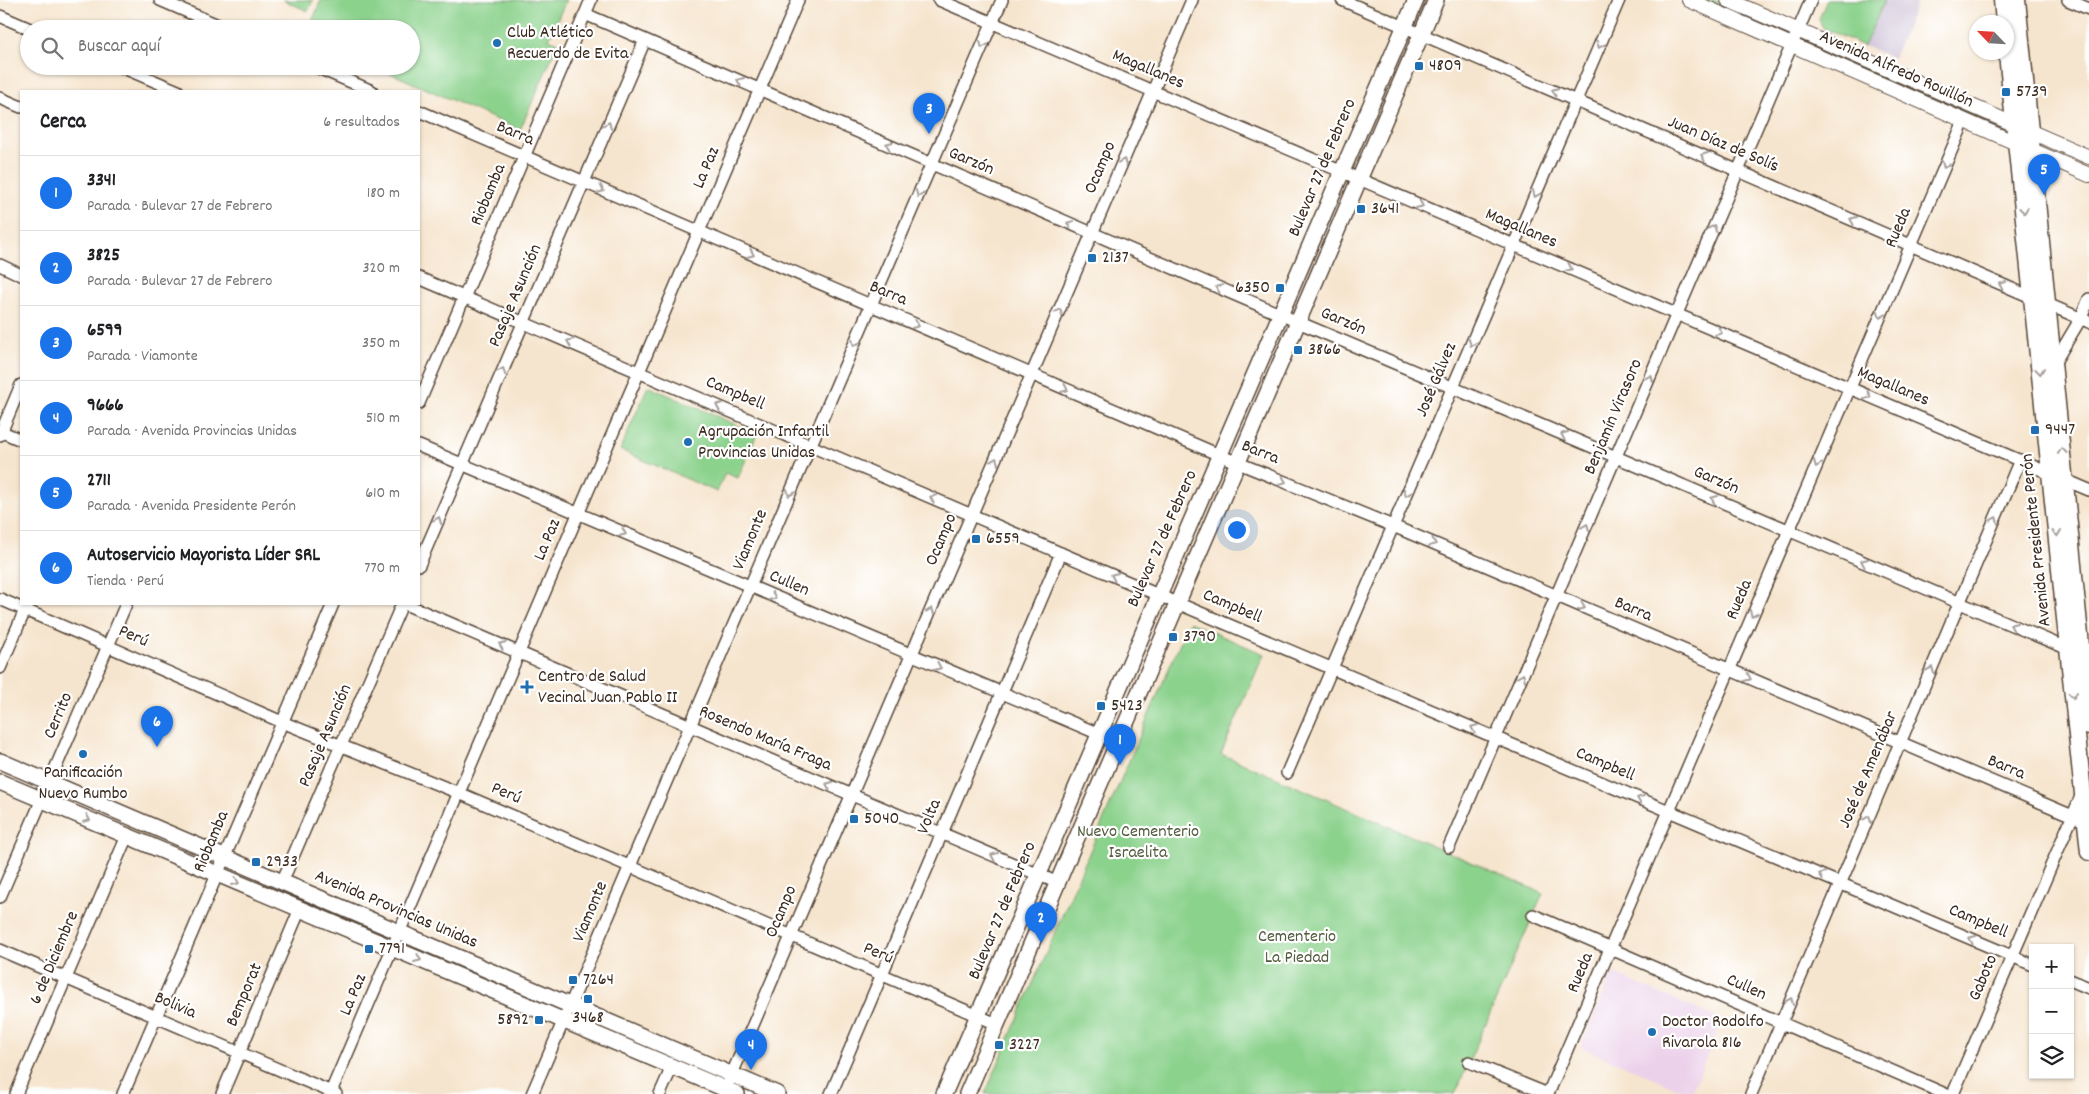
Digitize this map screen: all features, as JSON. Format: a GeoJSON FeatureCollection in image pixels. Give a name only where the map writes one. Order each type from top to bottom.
{"type":"FeatureCollection","features":[{"type":"Feature","properties":{"kind":"main road","name":"Bulevar 27 de Febrero"},"geometry":{"type":"LineString","coordinates":[[944,1094],[1416,0]]}},
{"type":"Feature","properties":{"kind":"main road"},"geometry":{"type":"LineString","coordinates":[[967,1094],[1436,0]]}},
{"type":"Feature","properties":{"kind":"main road"},"geometry":{"type":"LineString","coordinates":[[2002,0],[2003,15]]}},
{"type":"Feature","properties":{"kind":"main road","name":"Avenida Presidente Perón"},"geometry":{"type":"LineString","coordinates":[[2017,0],[2022,128],[2058,476],[2089,726]]}},
{"type":"Feature","properties":{"kind":"main road","name":"Avenida Presidente Perón"},"geometry":{"type":"LineString","coordinates":[[2009,60],[2022,128]]}},
{"type":"Feature","properties":{"kind":"main road","name":"Avenida Presidente Perón"},"geometry":{"type":"LineString","coordinates":[[2040,301],[2053,365],[2058,476]]}},
{"type":"Feature","properties":{"kind":"main road","name":"Avenida Presidente Perón"},"geometry":{"type":"LineString","coordinates":[[2079,654],[2083,792],[2082,820],[2089,852]]}},
{"type":"Feature","properties":{"kind":"main road","name":"Avenida Provincias Unidas"},"geometry":{"type":"LineString","coordinates":[[0,760],[777,1094]]}},
{"type":"Feature","properties":{"kind":"main road","name":"Avenida Provincias Unidas"},"geometry":{"type":"LineString","coordinates":[[0,782],[563,1020],[728,1092]]}},
{"type":"Feature","properties":{"kind":"street"},"geometry":{"type":"LineString","coordinates":[[160,0],[206,20]]}},
{"type":"Feature","properties":{"kind":"street","name":"Riobamba"},"geometry":{"type":"LineString","coordinates":[[420,401],[591,0]]}},
{"type":"Feature","properties":{"kind":"street","name":"La Paz"},"geometry":{"type":"LineString","coordinates":[[333,1093],[393,948],[798,0]]}},
{"type":"Feature","properties":{"kind":"street","name":"Magallanes"},"geometry":{"type":"LineString","coordinates":[[939,0],[2089,490]]}},
{"type":"Feature","properties":{"kind":"street","name":"Viamonte"},"geometry":{"type":"LineString","coordinates":[[532,1094],[1002,0]]}},
{"type":"Feature","properties":{"kind":"street","name":"Ocampo"},"geometry":{"type":"LineString","coordinates":[[728,1092],[732,1075],[791,936],[1192,0]]}},
{"type":"Feature","properties":{"kind":"street","name":"Juan Díaz de Solís"},"geometry":{"type":"LineString","coordinates":[[1342,0],[2085,320]]}},
{"type":"Feature","properties":{"kind":"street","name":"José Gálvez"},"geometry":{"type":"LineString","coordinates":[[1287,773],[1619,0]]}},
{"type":"Feature","properties":{"kind":"street","name":"Avenida Alfredo Rouillón"},"geometry":{"type":"LineString","coordinates":[[1689,0],[2089,175]]}},
{"type":"Feature","properties":{"kind":"street","name":"Avenida Alfredo Rouillón"},"geometry":{"type":"LineString","coordinates":[[1728,0],[2089,157]]}},
{"type":"Feature","properties":{"kind":"street","name":"Benjamín Virasoro"},"geometry":{"type":"LineString","coordinates":[[1449,847],[1811,0]]}},
{"type":"Feature","properties":{"kind":"street"},"geometry":{"type":"LineString","coordinates":[[2068,0],[2089,9]]}},
{"type":"Feature","properties":{"kind":"street","name":"Garzón"},"geometry":{"type":"LineString","coordinates":[[585,14],[1452,388],[2079,654]]}},
{"type":"Feature","properties":{"kind":"street"},"geometry":{"type":"LineString","coordinates":[[0,16],[20,25]]}},
{"type":"Feature","properties":{"kind":"street","name":"Pasaje Asunción"},"geometry":{"type":"LineString","coordinates":[[420,563],[645,40]]}},
{"type":"Feature","properties":{"kind":"street"},"geometry":{"type":"LineString","coordinates":[[140,75],[176,90]]}},
{"type":"Feature","properties":{"kind":"street"},"geometry":{"type":"LineString","coordinates":[[329,75],[348,86],[367,90]]}},
{"type":"Feature","properties":{"kind":"street"},"geometry":{"type":"LineString","coordinates":[[0,98],[20,107]]}},
{"type":"Feature","properties":{"kind":"street","name":"Barra"},"geometry":{"type":"LineString","coordinates":[[420,111],[1238,463],[1393,526],[2082,820]]}},
{"type":"Feature","properties":{"kind":"street","name":"Rueda"},"geometry":{"type":"LineString","coordinates":[[1548,1094],[1964,120]]}},
{"type":"Feature","properties":{"kind":"street"},"geometry":{"type":"LineString","coordinates":[[0,265],[20,275]]}},
{"type":"Feature","properties":{"kind":"street","name":"Campbell"},"geometry":{"type":"LineString","coordinates":[[420,278],[1159,595],[2029,963]]}},
{"type":"Feature","properties":{"kind":"street"},"geometry":{"type":"LineString","coordinates":[[2053,365],[2085,320],[2089,299]]}},
{"type":"Feature","properties":{"kind":"street"},"geometry":{"type":"LineString","coordinates":[[20,387],[0,432],[20,440]]}},
{"type":"Feature","properties":{"kind":"street","name":"Cullen"},"geometry":{"type":"LineString","coordinates":[[420,446],[1118,742]]}},
{"type":"Feature","properties":{"kind":"street","name":"José de Amenábar"},"geometry":{"type":"LineString","coordinates":[[1751,1094],[2020,460]]}},
{"type":"Feature","properties":{"kind":"street","name":"Volta"},"geometry":{"type":"LineString","coordinates":[[831,1094],[1061,553]]}},
{"type":"Feature","properties":{"kind":"street","name":"Perú"},"geometry":{"type":"LineString","coordinates":[[0,599],[282,722],[459,793],[997,1024]]}},
{"type":"Feature","properties":{"kind":"street","name":"Cerrito"},"geometry":{"type":"LineString","coordinates":[[0,897],[126,605]]}},
{"type":"Feature","properties":{"kind":"street","name":"Riobamba"},"geometry":{"type":"LineString","coordinates":[[123,1094],[333,605]]}},
{"type":"Feature","properties":{"kind":"street","name":"Pasaje Asunción"},"geometry":{"type":"LineString","coordinates":[[282,882],[403,605]]}},
{"type":"Feature","properties":{"kind":"street","name":"Rosendo María Fraga"},"geometry":{"type":"LineString","coordinates":[[405,605],[1058,883]]}},
{"type":"Feature","properties":{"kind":"street"},"geometry":{"type":"LineString","coordinates":[[0,668],[25,610]]}},
{"type":"Feature","properties":{"kind":"street","name":"Gaboto"},"geometry":{"type":"LineString","coordinates":[[1953,1094],[2012,956],[2082,820]]}},
{"type":"Feature","properties":{"kind":"street","name":"6 de Diciembre"},"geometry":{"type":"LineString","coordinates":[[16,1094],[127,836]]}},
{"type":"Feature","properties":{"kind":"street","name":"Bemporat"},"geometry":{"type":"LineString","coordinates":[[222,1094],[300,909]]}},
{"type":"Feature","properties":{"kind":"street","name":"Cullen"},"geometry":{"type":"LineString","coordinates":[[1533,915],[1945,1094]]}},
{"type":"Feature","properties":{"kind":"street","name":"Bolivia"},"geometry":{"type":"LineString","coordinates":[[0,950],[333,1093]]}},
{"type":"Feature","properties":{"kind":"street"},"geometry":{"type":"LineString","coordinates":[[2074,982],[2089,988]]}},
{"type":"Feature","properties":{"kind":"street"},"geometry":{"type":"LineString","coordinates":[[1469,1062],[1548,1094]]}},
{"type":"Feature","properties":{"kind":"street"},"geometry":{"type":"LineString","coordinates":[[660,1094],[672,1067]]}},
{"type":"Feature","properties":{"kind":"shaded area"},"geometry":{"type":"Polygon","coordinates":[[[1885,0],[1918,0],[1893,58],[1864,46],[1885,0]]]}},
{"type":"Feature","properties":{"kind":"shaded area","name":"Doctor Rodolfo Rivarola 816"},"geometry":{"type":"Polygon","coordinates":[[[1612,973],[1722,1020],[1691,1094],[1581,1047],[1612,973]]]}},
{"type":"Feature","properties":{"kind":"green space"},"geometry":{"type":"Polygon","coordinates":[[[283,0],[313,0],[308,11],[283,0]]]}},
{"type":"Feature","properties":{"kind":"green space"},"geometry":{"type":"Polygon","coordinates":[[[321,0],[566,0],[549,39],[558,43],[520,130],[395,75],[420,75],[420,20],[313,20],[321,0]]]}},
{"type":"Feature","properties":{"kind":"green space"},"geometry":{"type":"Polygon","coordinates":[[[1699,0],[1713,0],[1782,29],[1779,35],[1699,0]]]}},
{"type":"Feature","properties":{"kind":"green space"},"geometry":{"type":"Polygon","coordinates":[[[1827,0],[1885,0],[1864,46],[1823,28],[1819,19],[1827,0]]]}},
{"type":"Feature","properties":{"kind":"green space"},"geometry":{"type":"Polygon","coordinates":[[[1815,43],[1997,121],[1994,126],[1812,49],[1815,43]]]}},
{"type":"Feature","properties":{"kind":"green space","name":"Agrupación Infantil Provincias Unidas"},"geometry":{"type":"Polygon","coordinates":[[[648,386],[757,434],[738,478],[725,473],[717,492],[620,450],[648,386]]]}},
{"type":"Feature","properties":{"kind":"green space","name":"Cementerio La Piedad"},"geometry":{"type":"Polygon","coordinates":[[[1189,622],[1264,654],[1221,754],[1543,893],[1455,1094],[985,1094],[1189,622]]]}},
{"type":"Feature","properties":{"kind":"place","name":"Club Atlético Recuerdo de Evita"},"geometry":{"type":"Point","coordinates":[497,43]}},
{"type":"Feature","properties":{"kind":"place","name":"4809"},"geometry":{"type":"Point","coordinates":[1419,66]}},
{"type":"Feature","properties":{"kind":"place","name":"5739"},"geometry":{"type":"Point","coordinates":[2006,92]}},
{"type":"Feature","properties":{"kind":"place","name":"6599"},"geometry":{"type":"Point","coordinates":[929,134]}},
{"type":"Feature","properties":{"kind":"place","name":"2711"},"geometry":{"type":"Point","coordinates":[2044,195]}},
{"type":"Feature","properties":{"kind":"place","name":"3641"},"geometry":{"type":"Point","coordinates":[1361,209]}},
{"type":"Feature","properties":{"kind":"place","name":"2137"},"geometry":{"type":"Point","coordinates":[1092,258]}},
{"type":"Feature","properties":{"kind":"place","name":"6350"},"geometry":{"type":"Point","coordinates":[1280,288]}},
{"type":"Feature","properties":{"kind":"place","name":"3866"},"geometry":{"type":"Point","coordinates":[1298,350]}},
{"type":"Feature","properties":{"kind":"place","name":"9447"},"geometry":{"type":"Point","coordinates":[2035,430]}},
{"type":"Feature","properties":{"kind":"place","name":"Agrupación Infantil Provincias Unidas"},"geometry":{"type":"Point","coordinates":[688,442]}},
{"type":"Feature","properties":{"kind":"place","name":"6559"},"geometry":{"type":"Point","coordinates":[976,539]}},
{"type":"Feature","properties":{"kind":"place","name":"3790"},"geometry":{"type":"Point","coordinates":[1173,637]}},
{"type":"Feature","properties":{"kind":"place","name":"Centro de Salud Vecinal Juan Pablo II"},"geometry":{"type":"Point","coordinates":[527,687]}},
{"type":"Feature","properties":{"kind":"place","name":"5423"},"geometry":{"type":"Point","coordinates":[1101,706]}},
{"type":"Feature","properties":{"kind":"place","name":"Autoservicio Mayorista Líder SRL"},"geometry":{"type":"Point","coordinates":[157,747]}},
{"type":"Feature","properties":{"kind":"place","name":"Panificación Nuevo Rumbo"},"geometry":{"type":"Point","coordinates":[83,754]}},
{"type":"Feature","properties":{"kind":"place","name":"3341"},"geometry":{"type":"Point","coordinates":[1120,765]}},
{"type":"Feature","properties":{"kind":"place","name":"5040"},"geometry":{"type":"Point","coordinates":[854,819]}},
{"type":"Feature","properties":{"kind":"place","name":"2933"},"geometry":{"type":"Point","coordinates":[256,862]}},
{"type":"Feature","properties":{"kind":"place","name":"3825"},"geometry":{"type":"Point","coordinates":[1041,943]}},
{"type":"Feature","properties":{"kind":"place","name":"7791"},"geometry":{"type":"Point","coordinates":[369,949]}},
{"type":"Feature","properties":{"kind":"place","name":"7264"},"geometry":{"type":"Point","coordinates":[573,980]}},
{"type":"Feature","properties":{"kind":"place","name":"3468"},"geometry":{"type":"Point","coordinates":[588,999]}},
{"type":"Feature","properties":{"kind":"place","name":"5892"},"geometry":{"type":"Point","coordinates":[539,1020]}},
{"type":"Feature","properties":{"kind":"place","name":"Doctor Rodolfo Rivarola 816"},"geometry":{"type":"Point","coordinates":[1652,1032]}},
{"type":"Feature","properties":{"kind":"place","name":"3227"},"geometry":{"type":"Point","coordinates":[999,1045]}},
{"type":"Feature","properties":{"kind":"place","name":"9666"},"geometry":{"type":"Point","coordinates":[751,1070]}},
{"type":"Feature","properties":{"kind":"park label","name":"Nuevo Cementerio Israelita"},"geometry":{"type":"Point","coordinates":[1138,842]}}]}
